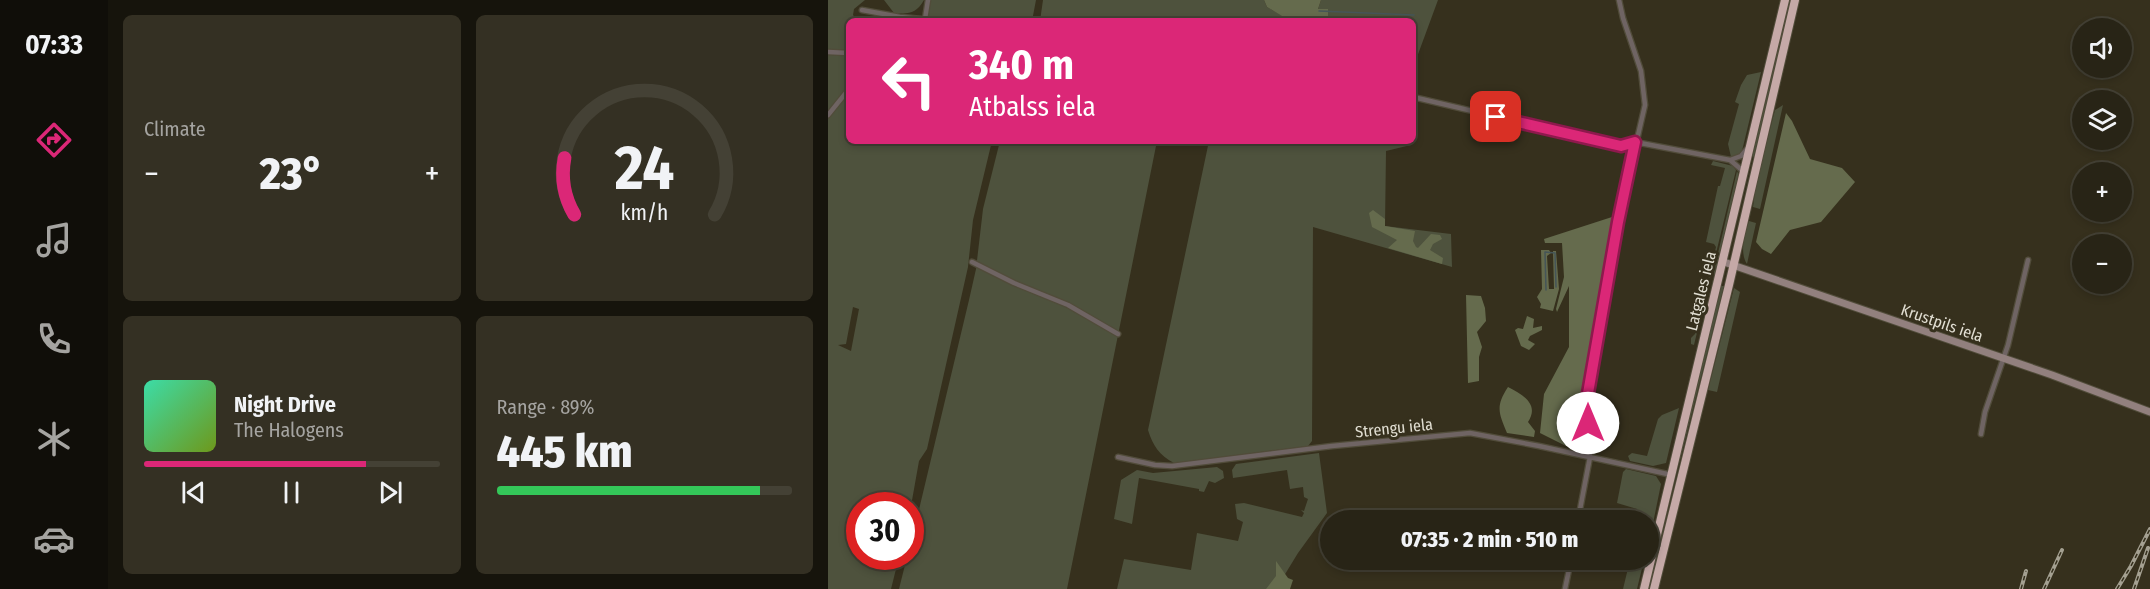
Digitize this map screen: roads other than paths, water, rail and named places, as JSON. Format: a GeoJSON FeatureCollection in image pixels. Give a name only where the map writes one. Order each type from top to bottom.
{"type":"FeatureCollection","features":[{"type":"Feature","properties":{"kind":"highway","name":"Latgales iela"},"geometry":{"type":"LineString","coordinates":[[1644,589],[1785,0]]}},
{"type":"Feature","properties":{"kind":"highway","name":"Latgales iela"},"geometry":{"type":"LineString","coordinates":[[1654,589],[1795,0]]}},
{"type":"Feature","properties":{"kind":"street"},"geometry":{"type":"LineString","coordinates":[[925,18],[928,0]]}},
{"type":"Feature","properties":{"kind":"street"},"geometry":{"type":"LineString","coordinates":[[1580,510],[1590,458],[1587,399],[1618,222],[1645,105],[1641,71],[1619,0]]}},
{"type":"Feature","properties":{"kind":"street"},"geometry":{"type":"LineString","coordinates":[[862,10],[895,18]]}},
{"type":"Feature","properties":{"kind":"street"},"geometry":{"type":"LineString","coordinates":[[828,52],[846,53]]}},
{"type":"Feature","properties":{"kind":"street"},"geometry":{"type":"LineString","coordinates":[[828,115],[846,93]]}},
{"type":"Feature","properties":{"kind":"street"},"geometry":{"type":"LineString","coordinates":[[1416,98],[1621,146],[1635,142],[1730,160],[1745,173]]}},
{"type":"Feature","properties":{"kind":"street"},"geometry":{"type":"LineString","coordinates":[[1730,160],[1741,156],[1749,148]]}},
{"type":"Feature","properties":{"kind":"street"},"geometry":{"type":"LineString","coordinates":[[1981,434],[1985,412],[2008,345],[2028,260]]}},
{"type":"Feature","properties":{"kind":"street"},"geometry":{"type":"LineString","coordinates":[[972,262],[1068,305],[1118,334]]}},
{"type":"Feature","properties":{"kind":"street","name":"Krustpils iela"},"geometry":{"type":"LineString","coordinates":[[1724,262],[2003,357],[2150,412]]}},
{"type":"Feature","properties":{"kind":"street","name":"Strengu iela"},"geometry":{"type":"LineString","coordinates":[[1118,457],[1155,465],[1172,466],[1344,445],[1470,433],[1681,477]]}},
{"type":"Feature","properties":{"kind":"street"},"geometry":{"type":"LineString","coordinates":[[1565,589],[1569,570]]}},
{"type":"Feature","properties":{"kind":"waterway"},"geometry":{"type":"LineString","coordinates":[[1319,11],[1414,15]]}},
{"type":"Feature","properties":{"kind":"waterway"},"geometry":{"type":"LineString","coordinates":[[1546,290],[1545,252],[1555,253],[1556,287]]}},
{"type":"Feature","properties":{"kind":"railway"},"geometry":{"type":"LineString","coordinates":[[2117,589],[2150,529]]}},
{"type":"Feature","properties":{"kind":"railway"},"geometry":{"type":"LineString","coordinates":[[2134,589],[2148,548]]}},
{"type":"Feature","properties":{"kind":"railway"},"geometry":{"type":"LineString","coordinates":[[2044,589],[2062,550]]}},
{"type":"Feature","properties":{"kind":"railway"},"geometry":{"type":"LineString","coordinates":[[2021,589],[2026,571]]}}]}
